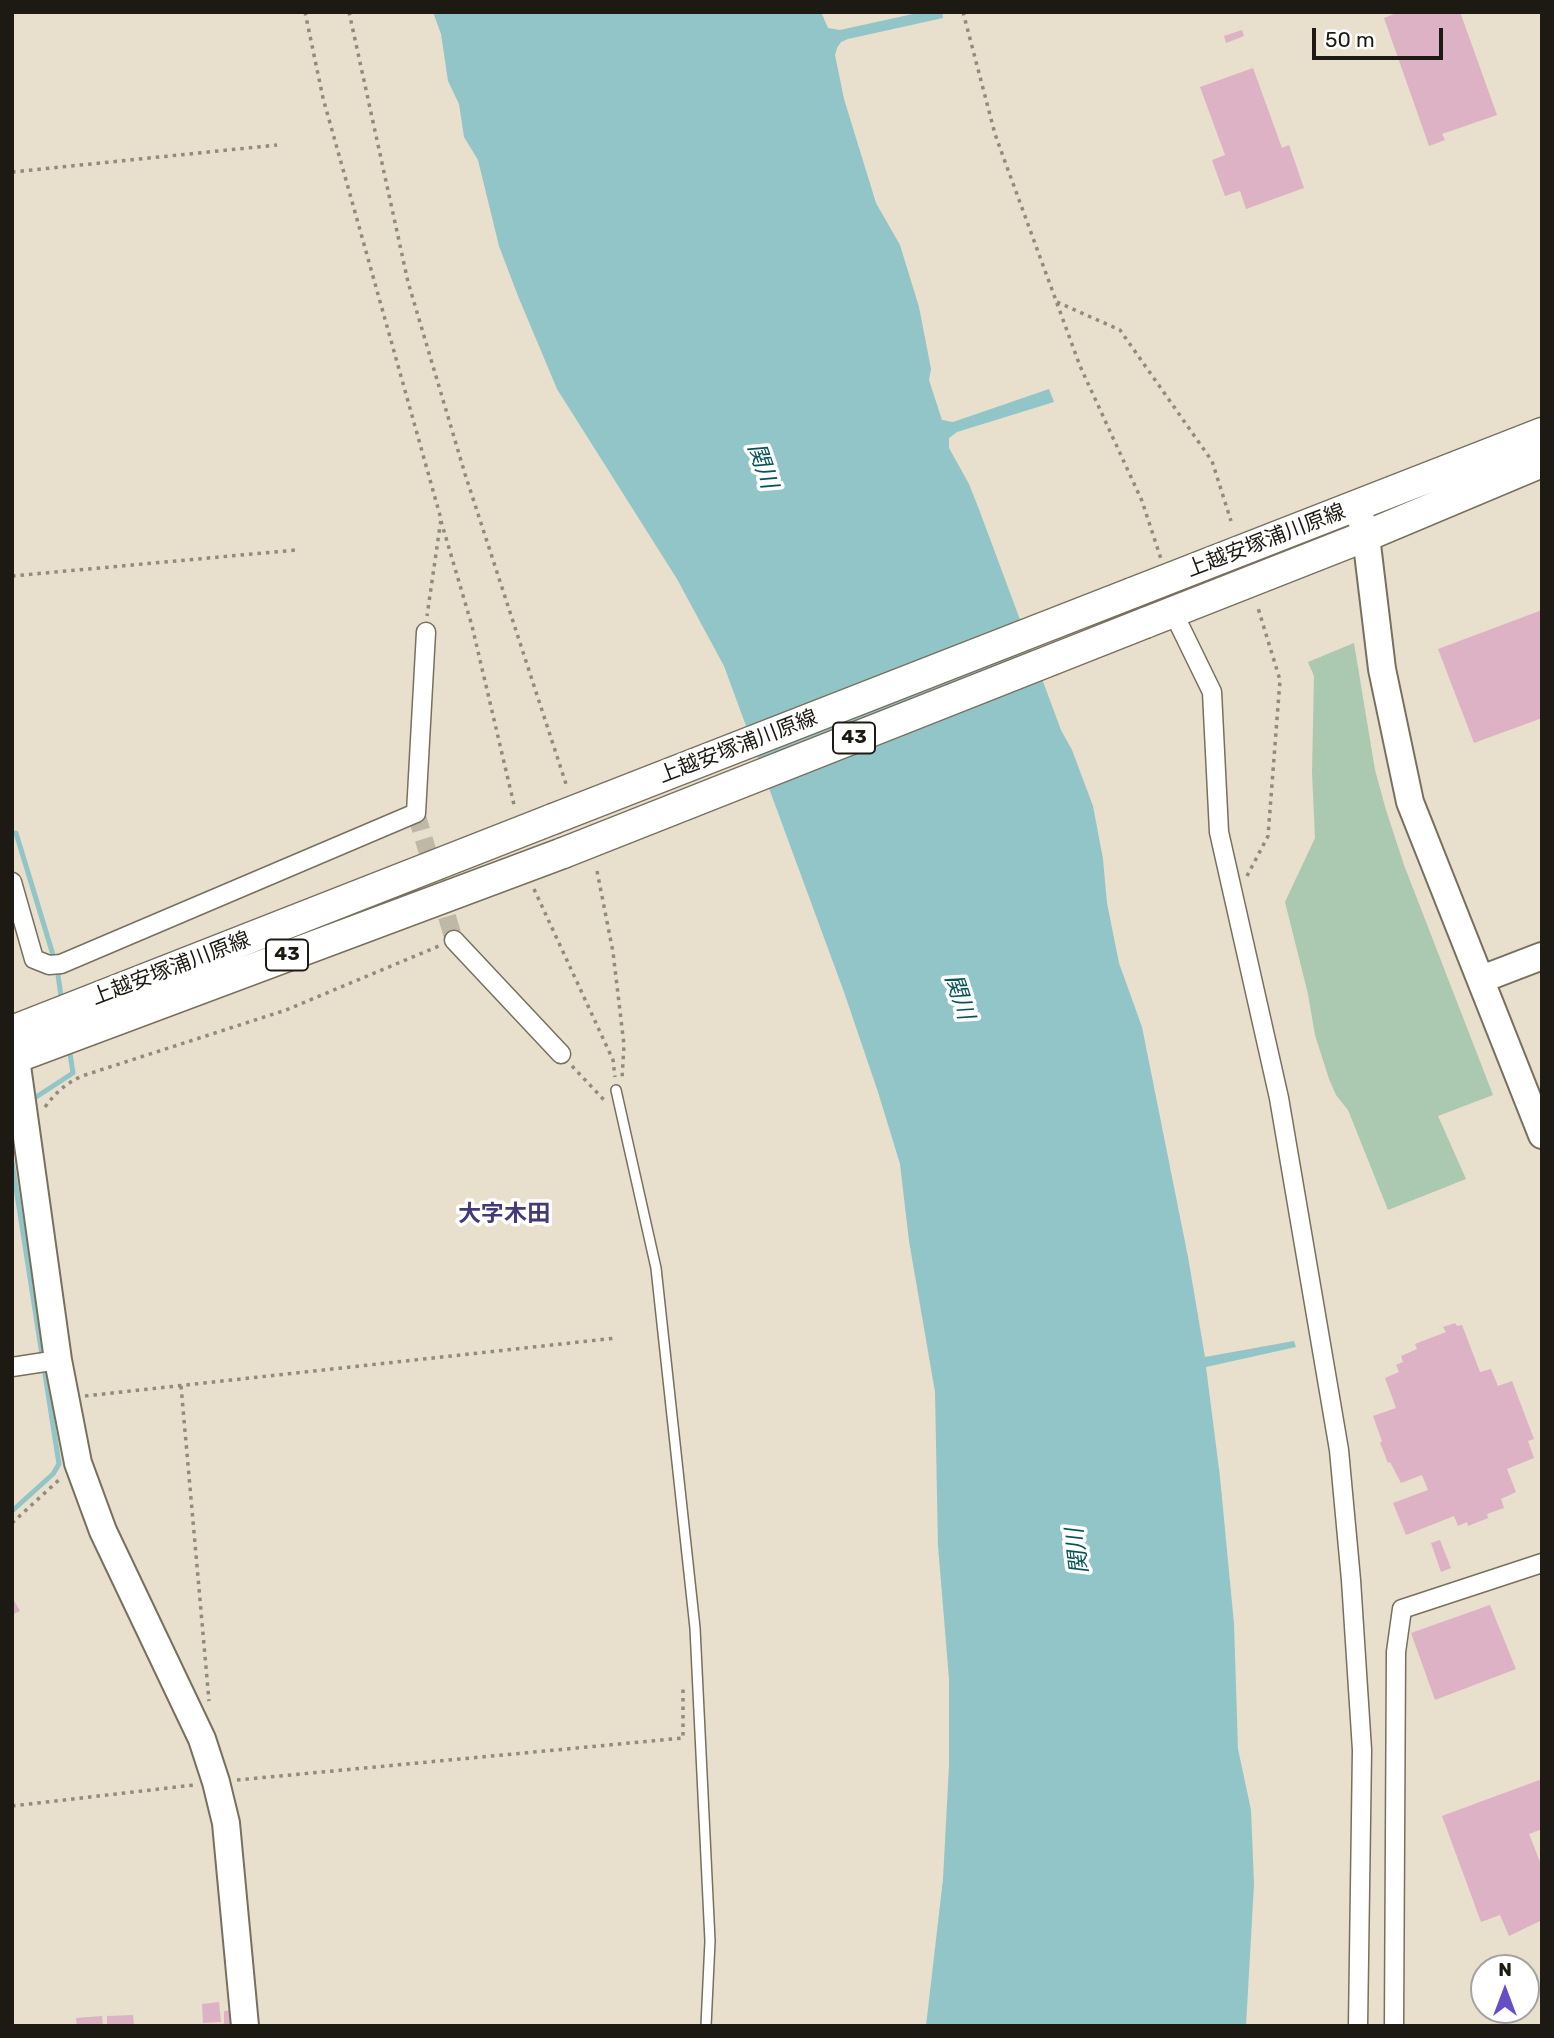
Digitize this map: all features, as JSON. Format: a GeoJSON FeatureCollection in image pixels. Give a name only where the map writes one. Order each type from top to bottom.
{"type":"FeatureCollection","features":[{"type":"Feature","properties":{"kind":"main road","name":"上越安塚浦川原線"},"geometry":{"type":"LineString","coordinates":[[13,1045],[553,819],[1542,433]]}},
{"type":"Feature","properties":{"kind":"main road","name":"上越安塚浦川原線"},"geometry":{"type":"LineString","coordinates":[[13,1045],[563,853],[1366,536],[1542,462]]}},
{"type":"Feature","properties":{"kind":"street"},"geometry":{"type":"LineString","coordinates":[[1357,506],[1366,536],[1382,669],[1410,802],[1542,1135]]}},
{"type":"Feature","properties":{"kind":"street"},"geometry":{"type":"LineString","coordinates":[[1173,612],[1212,692],[1219,832],[1279,1098],[1339,1450],[1362,1750],[1358,2026]]}},
{"type":"Feature","properties":{"kind":"street"},"geometry":{"type":"LineString","coordinates":[[12,882],[34,959],[49,965],[61,964],[416,813],[426,632]]}},
{"type":"Feature","properties":{"kind":"street"},"geometry":{"type":"LineString","coordinates":[[454,940],[561,1054]]}},
{"type":"Feature","properties":{"kind":"street"},"geometry":{"type":"LineString","coordinates":[[1482,979],[1542,956]]}},
{"type":"Feature","properties":{"kind":"street"},"geometry":{"type":"LineString","coordinates":[[13,1045],[58,1360],[78,1463],[103,1531],[197,1729],[216,1782],[226,1823],[245,2026]]}},
{"type":"Feature","properties":{"kind":"street"},"geometry":{"type":"LineString","coordinates":[[12,1367],[58,1360]]}},
{"type":"Feature","properties":{"kind":"street"},"geometry":{"type":"LineString","coordinates":[[1394,2026],[1396,1652],[1402,1609],[1542,1563]]}},
{"type":"Feature","properties":{"kind":"lane"},"geometry":{"type":"LineString","coordinates":[[616,1090],[656,1268],[695,1628],[710,1941],[706,2026]]}},
{"type":"Feature","properties":{"kind":"path"},"geometry":{"type":"LineString","coordinates":[[305,12],[331,125],[472,626],[521,832]]}},
{"type":"Feature","properties":{"kind":"path"},"geometry":{"type":"LineString","coordinates":[[349,12],[408,282],[465,474],[566,784]]}},
{"type":"Feature","properties":{"kind":"path"},"geometry":{"type":"LineString","coordinates":[[963,12],[995,134],[1080,366],[1142,501],[1168,579]]}},
{"type":"Feature","properties":{"kind":"path"},"geometry":{"type":"LineString","coordinates":[[12,172],[277,145]]}},
{"type":"Feature","properties":{"kind":"path"},"geometry":{"type":"LineString","coordinates":[[1058,302],[1119,330],[1212,461],[1231,521]]}},
{"type":"Feature","properties":{"kind":"path"},"geometry":{"type":"LineString","coordinates":[[426,632],[441,519]]}},
{"type":"Feature","properties":{"kind":"path"},"geometry":{"type":"LineString","coordinates":[[12,576],[296,550]]}},
{"type":"Feature","properties":{"kind":"path"},"geometry":{"type":"LineString","coordinates":[[1234,899],[1268,836],[1280,680],[1258,608]]}},
{"type":"Feature","properties":{"kind":"path"},"geometry":{"type":"LineString","coordinates":[[524,867],[613,1060],[615,1078],[623,1079],[624,1045],[613,952],[597,871]]}},
{"type":"Feature","properties":{"kind":"path"},"geometry":{"type":"LineString","coordinates":[[44,1110],[55,1093],[82,1076],[286,1010],[454,940]]}},
{"type":"Feature","properties":{"kind":"path"},"geometry":{"type":"LineString","coordinates":[[561,1054],[607,1103],[619,1104]]}},
{"type":"Feature","properties":{"kind":"path"},"geometry":{"type":"LineString","coordinates":[[65,1399],[616,1338]]}},
{"type":"Feature","properties":{"kind":"path"},"geometry":{"type":"LineString","coordinates":[[181,1386],[210,1714]]}},
{"type":"Feature","properties":{"kind":"path"},"geometry":{"type":"LineString","coordinates":[[12,1523],[78,1463]]}},
{"type":"Feature","properties":{"kind":"path"},"geometry":{"type":"LineString","coordinates":[[12,1806],[216,1782],[683,1738]]}},
{"type":"Feature","properties":{"kind":"green space"},"geometry":{"type":"Polygon","coordinates":[[[1354,643],[1375,770],[1386,810],[1404,865],[1493,1095],[1438,1116],[1466,1179],[1388,1210],[1348,1110],[1336,1095],[1329,1079],[1315,1035],[1308,994],[1285,902],[1315,838],[1312,772],[1314,676],[1308,662],[1354,643]]]}},
{"type":"Feature","properties":{"kind":"water","name":"関川"},"geometry":{"type":"Polygon","coordinates":[[[433,12],[821,12],[828,28],[840,30],[922,12],[942,12],[943,18],[841,42],[835,55],[844,99],[876,203],[900,245],[919,307],[931,369],[929,380],[942,420],[953,422],[1049,389],[1054,402],[957,432],[949,438],[949,448],[969,484],[1061,730],[1072,750],[1093,806],[1119,963],[1142,1027],[1205,1357],[1294,1341],[1296,1347],[1206,1367],[1234,1624],[1238,1749],[1251,1810],[1254,1884],[1246,2026],[926,2026],[943,1879],[949,1766],[949,1679],[938,1546],[935,1392],[909,1241],[900,1164],[844,992],[724,666],[677,579],[557,389],[518,296],[499,246],[478,160],[464,137],[459,104],[448,81],[441,34],[433,12]]]}},
{"type":"Feature","properties":{"kind":"building"},"geometry":{"type":"Polygon","coordinates":[[[1399,12],[1460,12],[1497,115],[1442,134],[1445,140],[1429,146],[1384,18],[1399,12]]]}},
{"type":"Feature","properties":{"kind":"building"},"geometry":{"type":"Polygon","coordinates":[[[1242,30],[1244,36],[1226,43],[1224,36],[1242,30]]]}},
{"type":"Feature","properties":{"kind":"building"},"geometry":{"type":"Polygon","coordinates":[[[1253,68],[1282,148],[1289,145],[1304,188],[1246,209],[1240,191],[1225,196],[1212,160],[1225,155],[1200,87],[1253,68]]]}},
{"type":"Feature","properties":{"kind":"building"},"geometry":{"type":"Polygon","coordinates":[[[1542,610],[1542,718],[1474,743],[1438,649],[1542,610]]]}},
{"type":"Feature","properties":{"kind":"building"},"geometry":{"type":"Polygon","coordinates":[[[1455,1323],[1457,1326],[1462,1325],[1480,1372],[1491,1369],[1498,1386],[1512,1381],[1534,1439],[1528,1441],[1534,1458],[1507,1469],[1516,1492],[1501,1499],[1504,1508],[1487,1514],[1488,1518],[1468,1526],[1467,1522],[1458,1526],[1454,1516],[1406,1535],[1393,1503],[1428,1490],[1422,1475],[1401,1483],[1390,1462],[1388,1463],[1373,1416],[1396,1408],[1385,1378],[1399,1372],[1396,1365],[1403,1362],[1401,1356],[1417,1349],[1415,1344],[1446,1332],[1443,1327],[1455,1323]]]}},
{"type":"Feature","properties":{"kind":"building"},"geometry":{"type":"Polygon","coordinates":[[[1440,1540],[1451,1568],[1441,1572],[1431,1543],[1440,1540]]]}},
{"type":"Feature","properties":{"kind":"building"},"geometry":{"type":"Polygon","coordinates":[[[12,1597],[20,1611],[14,1614],[12,1610],[12,1597]]]}},
{"type":"Feature","properties":{"kind":"building"},"geometry":{"type":"Polygon","coordinates":[[[1490,1605],[1516,1669],[1435,1700],[1411,1633],[1490,1605]]]}},
{"type":"Feature","properties":{"kind":"building"},"geometry":{"type":"Polygon","coordinates":[[[1542,1779],[1542,1829],[1529,1834],[1542,1867],[1542,1920],[1509,1936],[1500,1915],[1481,1922],[1442,1816],[1542,1779]]]}},
{"type":"Feature","properties":{"kind":"building"},"geometry":{"type":"Polygon","coordinates":[[[219,2002],[221,2022],[203,2023],[202,2004],[219,2002]]]}},
{"type":"Feature","properties":{"kind":"building"},"geometry":{"type":"Polygon","coordinates":[[[235,2010],[235,2024],[224,2024],[224,2011],[235,2010]]]}},
{"type":"Feature","properties":{"kind":"building"},"geometry":{"type":"Polygon","coordinates":[[[133,2015],[134,2026],[107,2026],[107,2016],[133,2015]]]}},
{"type":"Feature","properties":{"kind":"building"},"geometry":{"type":"Polygon","coordinates":[[[102,2016],[103,2026],[77,2026],[76,2018],[102,2016]]]}},
{"type":"Feature","properties":{"kind":"waterway"},"geometry":{"type":"LineString","coordinates":[[12,833],[16,833],[57,968],[62,1003]]}},
{"type":"Feature","properties":{"kind":"waterway"},"geometry":{"type":"LineString","coordinates":[[30,1101],[73,1073],[69,1047]]}},
{"type":"Feature","properties":{"kind":"waterway"},"geometry":{"type":"LineString","coordinates":[[12,1162],[59,1464],[53,1474],[12,1511]]}},
{"type":"Feature","properties":{"kind":"tunnel"},"geometry":{"type":"LineString","coordinates":[[416,813],[454,940]]}},
{"type":"Feature","properties":{"kind":"district","name":"大字木田"},"geometry":{"type":"Point","coordinates":[504,1214]}}]}
